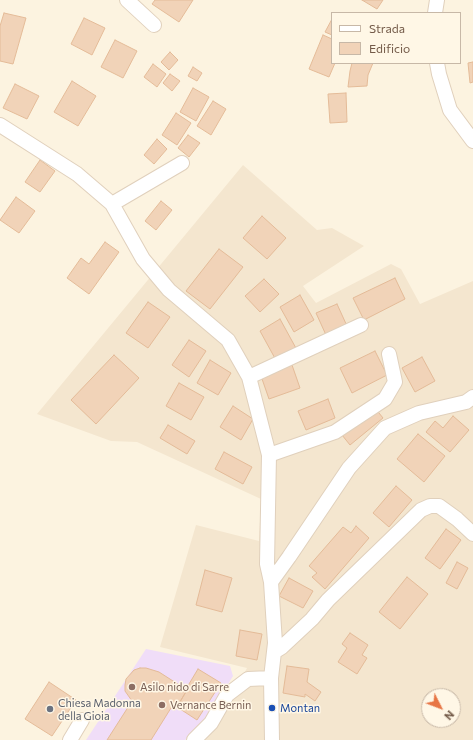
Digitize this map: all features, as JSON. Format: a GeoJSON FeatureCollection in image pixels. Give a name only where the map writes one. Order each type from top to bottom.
{"type":"FeatureCollection","features":[{"type":"Feature","properties":{"kind":"street"},"geometry":{"type":"LineString","coordinates":[[127,0],[154,25]]}},
{"type":"Feature","properties":{"kind":"street"},"geometry":{"type":"LineString","coordinates":[[435,12],[437,0]]}},
{"type":"Feature","properties":{"kind":"street"},"geometry":{"type":"LineString","coordinates":[[437,64],[438,74],[450,110],[473,141]]}},
{"type":"Feature","properties":{"kind":"street"},"geometry":{"type":"LineString","coordinates":[[0,125],[77,174],[112,204],[143,260],[169,290],[228,340],[249,377],[269,455],[267,564],[270,582],[274,652],[271,678],[272,740]]}},
{"type":"Feature","properties":{"kind":"street"},"geometry":{"type":"LineString","coordinates":[[112,204],[182,163]]}},
{"type":"Feature","properties":{"kind":"street"},"geometry":{"type":"LineString","coordinates":[[249,377],[361,325]]}},
{"type":"Feature","properties":{"kind":"street"},"geometry":{"type":"LineString","coordinates":[[269,455],[335,432],[385,399],[395,382],[389,354]]}},
{"type":"Feature","properties":{"kind":"street"},"geometry":{"type":"LineString","coordinates":[[270,582],[289,557],[349,468],[385,428],[419,413],[466,402],[473,397]]}},
{"type":"Feature","properties":{"kind":"street"},"geometry":{"type":"LineString","coordinates":[[274,652],[282,647],[312,619],[328,600],[421,510],[430,506],[439,506],[473,534]]}},
{"type":"Feature","properties":{"kind":"street"},"geometry":{"type":"LineString","coordinates":[[194,740],[211,723],[227,695],[248,679],[271,678]]}},
{"type":"Feature","properties":{"kind":"street"},"geometry":{"type":"LineString","coordinates":[[70,740],[82,720]]}},
{"type":"Feature","properties":{"kind":"shaded area"},"geometry":{"type":"Polygon","coordinates":[[[243,165],[317,230],[332,228],[364,246],[303,286],[316,303],[391,264],[401,269],[420,304],[473,281],[473,740],[200,740],[219,721],[247,668],[160,647],[196,525],[259,541],[261,499],[137,442],[111,441],[37,414],[243,165]]]}},
{"type":"Feature","properties":{"kind":"shaded area","name":"Vernance Bernin"},"geometry":{"type":"Polygon","coordinates":[[[146,649],[230,666],[233,676],[205,722],[185,740],[86,740],[146,649]]]}},
{"type":"Feature","properties":{"kind":"building"},"geometry":{"type":"Polygon","coordinates":[[[155,0],[193,0],[179,22],[152,4],[155,0]]]}},
{"type":"Feature","properties":{"kind":"building"},"geometry":{"type":"Polygon","coordinates":[[[362,0],[383,0],[377,9],[362,0]]]}},
{"type":"Feature","properties":{"kind":"building"},"geometry":{"type":"Polygon","coordinates":[[[4,13],[26,18],[13,64],[0,61],[0,26],[4,13]]]}},
{"type":"Feature","properties":{"kind":"building"},"geometry":{"type":"Polygon","coordinates":[[[84,18],[105,28],[92,55],[71,44],[84,18]]]}},
{"type":"Feature","properties":{"kind":"building"},"geometry":{"type":"Polygon","coordinates":[[[331,21],[331,35],[325,32],[331,21]]]}},
{"type":"Feature","properties":{"kind":"building"},"geometry":{"type":"Polygon","coordinates":[[[323,35],[331,39],[331,64],[335,64],[329,77],[309,69],[323,35]]]}},
{"type":"Feature","properties":{"kind":"building"},"geometry":{"type":"Polygon","coordinates":[[[115,40],[137,51],[123,78],[101,67],[115,40]]]}},
{"type":"Feature","properties":{"kind":"building"},"geometry":{"type":"Polygon","coordinates":[[[170,52],[178,60],[169,70],[161,62],[170,52]]]}},
{"type":"Feature","properties":{"kind":"building"},"geometry":{"type":"Polygon","coordinates":[[[473,62],[473,82],[470,83],[468,63],[473,62]]]}},
{"type":"Feature","properties":{"kind":"building"},"geometry":{"type":"Polygon","coordinates":[[[153,64],[166,74],[157,87],[144,77],[153,64]]]}},
{"type":"Feature","properties":{"kind":"building"},"geometry":{"type":"Polygon","coordinates":[[[352,64],[373,64],[368,75],[367,86],[348,87],[352,64]]]}},
{"type":"Feature","properties":{"kind":"building"},"geometry":{"type":"Polygon","coordinates":[[[193,67],[202,73],[197,81],[188,76],[193,67]]]}},
{"type":"Feature","properties":{"kind":"building"},"geometry":{"type":"Polygon","coordinates":[[[170,74],[180,81],[172,91],[163,83],[170,74]]]}},
{"type":"Feature","properties":{"kind":"building"},"geometry":{"type":"Polygon","coordinates":[[[72,81],[96,96],[78,126],[54,112],[72,81]]]}},
{"type":"Feature","properties":{"kind":"building"},"geometry":{"type":"Polygon","coordinates":[[[15,84],[39,96],[27,119],[3,108],[15,84]]]}},
{"type":"Feature","properties":{"kind":"building"},"geometry":{"type":"Polygon","coordinates":[[[193,88],[209,97],[196,121],[180,112],[193,88]]]}},
{"type":"Feature","properties":{"kind":"building"},"geometry":{"type":"Polygon","coordinates":[[[346,93],[347,122],[330,123],[328,94],[346,93]]]}},
{"type":"Feature","properties":{"kind":"building"},"geometry":{"type":"Polygon","coordinates":[[[213,101],[226,109],[211,135],[197,126],[213,101]]]}},
{"type":"Feature","properties":{"kind":"building"},"geometry":{"type":"Polygon","coordinates":[[[176,113],[191,123],[177,145],[162,135],[176,113]]]}},
{"type":"Feature","properties":{"kind":"building"},"geometry":{"type":"Polygon","coordinates":[[[188,135],[200,143],[189,157],[178,148],[188,135]]]}},
{"type":"Feature","properties":{"kind":"building"},"geometry":{"type":"Polygon","coordinates":[[[157,139],[167,149],[154,164],[144,155],[157,139]]]}},
{"type":"Feature","properties":{"kind":"building"},"geometry":{"type":"Polygon","coordinates":[[[40,160],[55,171],[40,192],[25,182],[40,160]]]}},
{"type":"Feature","properties":{"kind":"building"},"geometry":{"type":"Polygon","coordinates":[[[16,197],[35,211],[19,233],[0,220],[16,197]]]}},
{"type":"Feature","properties":{"kind":"building"},"geometry":{"type":"Polygon","coordinates":[[[161,201],[172,210],[156,230],[145,221],[161,201]]]}},
{"type":"Feature","properties":{"kind":"building"},"geometry":{"type":"Polygon","coordinates":[[[262,216],[286,238],[267,259],[243,238],[262,216]]]}},
{"type":"Feature","properties":{"kind":"building"},"geometry":{"type":"Polygon","coordinates":[[[105,242],[119,252],[89,294],[67,278],[81,258],[89,264],[105,242]]]}},
{"type":"Feature","properties":{"kind":"building"},"geometry":{"type":"Polygon","coordinates":[[[219,249],[243,267],[210,309],[186,291],[219,249]]]}},
{"type":"Feature","properties":{"kind":"building"},"geometry":{"type":"Polygon","coordinates":[[[395,278],[405,299],[364,320],[353,298],[395,278]]]}},
{"type":"Feature","properties":{"kind":"building"},"geometry":{"type":"Polygon","coordinates":[[[264,279],[279,294],[260,312],[245,296],[264,279]]]}},
{"type":"Feature","properties":{"kind":"building"},"geometry":{"type":"Polygon","coordinates":[[[300,295],[314,320],[294,332],[280,307],[300,295]]]}},
{"type":"Feature","properties":{"kind":"building"},"geometry":{"type":"Polygon","coordinates":[[[148,302],[170,317],[148,348],[126,333],[148,302]]]}},
{"type":"Feature","properties":{"kind":"building"},"geometry":{"type":"Polygon","coordinates":[[[337,304],[347,326],[326,335],[316,313],[337,304]]]}},
{"type":"Feature","properties":{"kind":"building"},"geometry":{"type":"Polygon","coordinates":[[[280,319],[297,350],[277,362],[260,331],[280,319]]]}},
{"type":"Feature","properties":{"kind":"building"},"geometry":{"type":"Polygon","coordinates":[[[189,340],[206,351],[189,377],[172,365],[189,340]]]}},
{"type":"Feature","properties":{"kind":"building"},"geometry":{"type":"Polygon","coordinates":[[[375,351],[387,375],[352,393],[340,368],[375,351]]]}},
{"type":"Feature","properties":{"kind":"building"},"geometry":{"type":"Polygon","coordinates":[[[114,355],[139,378],[96,424],[71,400],[114,355]]]}},
{"type":"Feature","properties":{"kind":"building"},"geometry":{"type":"Polygon","coordinates":[[[422,357],[435,381],[415,392],[402,368],[422,357]]]}},
{"type":"Feature","properties":{"kind":"building"},"geometry":{"type":"Polygon","coordinates":[[[210,360],[231,373],[218,395],[197,383],[210,360]]]}},
{"type":"Feature","properties":{"kind":"building"},"geometry":{"type":"Polygon","coordinates":[[[292,365],[300,388],[269,399],[261,376],[292,365]]]}},
{"type":"Feature","properties":{"kind":"building"},"geometry":{"type":"Polygon","coordinates":[[[179,383],[204,397],[191,420],[166,406],[179,383]]]}},
{"type":"Feature","properties":{"kind":"building"},"geometry":{"type":"Polygon","coordinates":[[[328,399],[335,418],[306,430],[298,411],[328,399]]]}},
{"type":"Feature","properties":{"kind":"building"},"geometry":{"type":"Polygon","coordinates":[[[233,406],[253,419],[241,440],[220,427],[233,406]]]}},
{"type":"Feature","properties":{"kind":"building"},"geometry":{"type":"Polygon","coordinates":[[[375,408],[383,418],[350,445],[342,435],[375,408]]]}},
{"type":"Feature","properties":{"kind":"building"},"geometry":{"type":"Polygon","coordinates":[[[453,416],[469,430],[450,452],[426,432],[435,421],[443,428],[453,416]]]}},
{"type":"Feature","properties":{"kind":"building"},"geometry":{"type":"Polygon","coordinates":[[[168,425],[195,441],[187,454],[160,438],[168,425]]]}},
{"type":"Feature","properties":{"kind":"building"},"geometry":{"type":"Polygon","coordinates":[[[418,434],[445,456],[424,482],[397,459],[418,434]]]}},
{"type":"Feature","properties":{"kind":"building"},"geometry":{"type":"Polygon","coordinates":[[[224,452],[252,467],[243,484],[215,469],[224,452]]]}},
{"type":"Feature","properties":{"kind":"building"},"geometry":{"type":"Polygon","coordinates":[[[396,486],[412,500],[389,527],[373,513],[396,486]]]}},
{"type":"Feature","properties":{"kind":"building"},"geometry":{"type":"Polygon","coordinates":[[[356,526],[369,538],[325,589],[312,577],[317,573],[309,566],[343,527],[351,533],[356,526]]]}},
{"type":"Feature","properties":{"kind":"building"},"geometry":{"type":"Polygon","coordinates":[[[446,529],[461,540],[440,569],[425,558],[446,529]]]}},
{"type":"Feature","properties":{"kind":"building"},"geometry":{"type":"Polygon","coordinates":[[[457,562],[468,568],[457,589],[446,583],[457,562]]]}},
{"type":"Feature","properties":{"kind":"building"},"geometry":{"type":"Polygon","coordinates":[[[205,570],[232,578],[222,612],[196,605],[205,570]]]}},
{"type":"Feature","properties":{"kind":"building"},"geometry":{"type":"Polygon","coordinates":[[[407,577],[428,594],[400,629],[379,612],[407,577]]]}},
{"type":"Feature","properties":{"kind":"building"},"geometry":{"type":"Polygon","coordinates":[[[289,578],[313,591],[303,608],[279,596],[289,578]]]}},
{"type":"Feature","properties":{"kind":"building"},"geometry":{"type":"Polygon","coordinates":[[[240,630],[262,634],[257,660],[236,656],[240,630]]]}},
{"type":"Feature","properties":{"kind":"building"},"geometry":{"type":"Polygon","coordinates":[[[350,633],[368,645],[362,655],[367,658],[357,674],[338,662],[347,648],[342,644],[350,633]]]}},
{"type":"Feature","properties":{"kind":"building"},"geometry":{"type":"Polygon","coordinates":[[[287,666],[309,669],[307,682],[321,692],[315,701],[305,694],[305,697],[283,693],[287,666]]]}},
{"type":"Feature","properties":{"kind":"building"},"geometry":{"type":"Polygon","coordinates":[[[146,668],[159,672],[187,690],[175,710],[171,708],[151,740],[107,740],[132,701],[125,691],[126,679],[134,670],[146,668]]]}},
{"type":"Feature","properties":{"kind":"building"},"geometry":{"type":"Polygon","coordinates":[[[198,669],[221,683],[197,720],[177,707],[198,669]]]}},
{"type":"Feature","properties":{"kind":"building","name":"Chiesa Madonna della Gioia"},"geometry":{"type":"Polygon","coordinates":[[[49,682],[76,700],[52,736],[25,719],[49,682]]]}},
{"type":"Feature","properties":{"kind":"place","name":"Asilo nido di Sarre"},"geometry":{"type":"Point","coordinates":[132,687]}},
{"type":"Feature","properties":{"kind":"place","name":"Vernance Bernin"},"geometry":{"type":"Point","coordinates":[162,705]}},
{"type":"Feature","properties":{"kind":"place","name":"Montan"},"geometry":{"type":"Point","coordinates":[272,708]}},
{"type":"Feature","properties":{"kind":"place","name":"Chiesa Madonna della Gioia"},"geometry":{"type":"Point","coordinates":[50,709]}}]}
